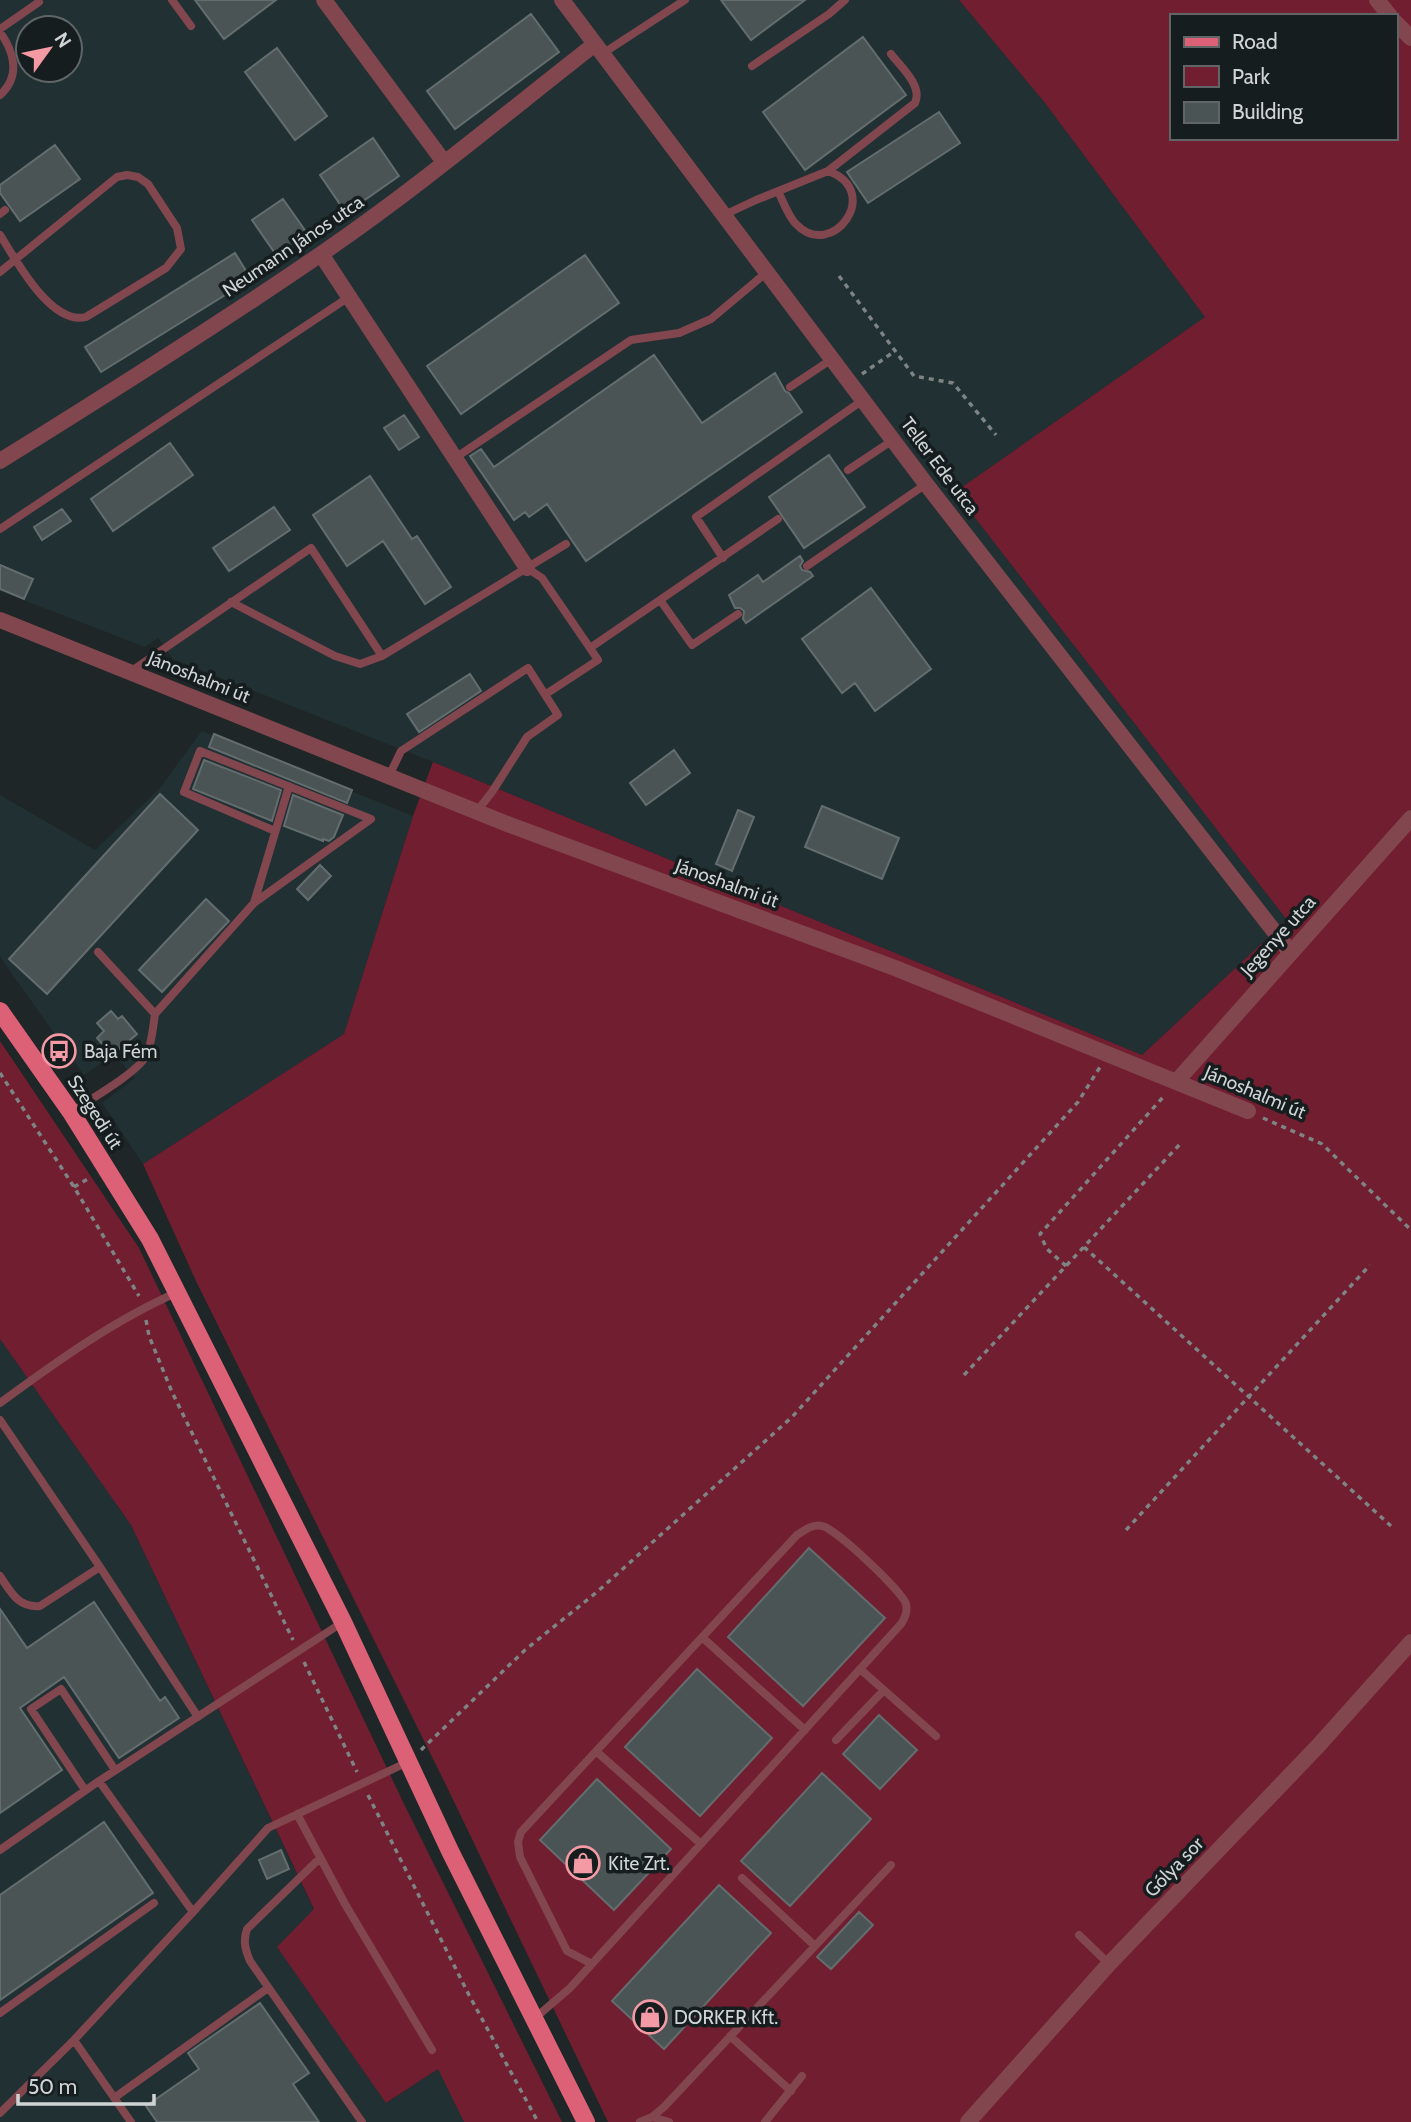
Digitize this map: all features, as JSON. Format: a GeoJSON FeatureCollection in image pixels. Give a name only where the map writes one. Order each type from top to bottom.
{"type":"FeatureCollection","features":[{"type":"Feature","properties":{"kind":"main road","name":"Szegedi út"},"geometry":{"type":"LineString","coordinates":[[0,1011],[71,1112],[150,1238],[343,1622],[450,1851],[586,2122]]}},
{"type":"Feature","properties":{"kind":"street"},"geometry":{"type":"LineString","coordinates":[[324,0],[444,162]]}},
{"type":"Feature","properties":{"kind":"street","name":"Teller Ede utca"},"geometry":{"type":"LineString","coordinates":[[562,0],[926,484],[1291,953]]}},
{"type":"Feature","properties":{"kind":"street"},"geometry":{"type":"LineString","coordinates":[[1377,0],[1388,14]]}},
{"type":"Feature","properties":{"kind":"street"},"geometry":{"type":"LineString","coordinates":[[1397,24],[1411,38]]}},
{"type":"Feature","properties":{"kind":"street","name":"Neumann János utca"},"geometry":{"type":"LineString","coordinates":[[0,461],[158,363],[321,254],[598,49]]}},
{"type":"Feature","properties":{"kind":"street"},"geometry":{"type":"LineString","coordinates":[[321,254],[527,568]]}},
{"type":"Feature","properties":{"kind":"street","name":"Jánoshalmi út"},"geometry":{"type":"LineString","coordinates":[[0,620],[477,811],[895,968],[1248,1111]]}},
{"type":"Feature","properties":{"kind":"street","name":"Jegenye utca"},"geometry":{"type":"LineString","coordinates":[[1177,1082],[1411,818]]}},
{"type":"Feature","properties":{"kind":"street","name":"Gólya sor"},"geometry":{"type":"LineString","coordinates":[[968,2122],[1109,1965],[1318,1746],[1411,1642]]}},
{"type":"Feature","properties":{"kind":"lane"},"geometry":{"type":"LineString","coordinates":[[172,0],[191,26]]}},
{"type":"Feature","properties":{"kind":"lane"},"geometry":{"type":"LineString","coordinates":[[598,49],[685,0]]}},
{"type":"Feature","properties":{"kind":"lane"},"geometry":{"type":"LineString","coordinates":[[752,66],[829,14],[845,0]]}},
{"type":"Feature","properties":{"kind":"lane"},"geometry":{"type":"LineString","coordinates":[[0,95],[12,78],[14,61],[9,45],[0,31],[38,2]]}},
{"type":"Feature","properties":{"kind":"lane"},"geometry":{"type":"LineString","coordinates":[[724,215],[828,171],[915,103],[918,95],[916,88],[891,54]]}},
{"type":"Feature","properties":{"kind":"lane"},"geometry":{"type":"LineString","coordinates":[[778,191],[799,227],[814,234],[830,233],[844,224],[853,204],[846,183],[838,175],[828,171]]}},
{"type":"Feature","properties":{"kind":"lane"},"geometry":{"type":"LineString","coordinates":[[0,234],[16,259],[44,298],[59,312],[77,319],[86,317],[166,268],[180,249],[177,228],[148,184],[138,177],[127,175],[117,177],[16,259],[0,272]]}},
{"type":"Feature","properties":{"kind":"lane"},"geometry":{"type":"LineString","coordinates":[[455,458],[631,340],[680,333],[711,319],[767,272]]}},
{"type":"Feature","properties":{"kind":"lane"},"geometry":{"type":"LineString","coordinates":[[0,528],[349,298]]}},
{"type":"Feature","properties":{"kind":"lane"},"geometry":{"type":"LineString","coordinates":[[790,387],[832,359]]}},
{"type":"Feature","properties":{"kind":"lane"},"geometry":{"type":"LineString","coordinates":[[723,558],[696,517],[863,400]]}},
{"type":"Feature","properties":{"kind":"lane"},"geometry":{"type":"LineString","coordinates":[[848,470],[893,440]]}},
{"type":"Feature","properties":{"kind":"lane"},"geometry":{"type":"LineString","coordinates":[[807,566],[926,484]]}},
{"type":"Feature","properties":{"kind":"lane"},"geometry":{"type":"LineString","coordinates":[[590,648],[778,519]]}},
{"type":"Feature","properties":{"kind":"lane"},"geometry":{"type":"LineString","coordinates":[[232,602],[335,656],[360,664],[382,656],[566,544]]}},
{"type":"Feature","properties":{"kind":"lane"},"geometry":{"type":"LineString","coordinates":[[130,672],[311,548],[382,656]]}},
{"type":"Feature","properties":{"kind":"lane"},"geometry":{"type":"LineString","coordinates":[[527,568],[542,578],[598,660],[546,694]]}},
{"type":"Feature","properties":{"kind":"lane"},"geometry":{"type":"LineString","coordinates":[[660,600],[692,645],[738,614]]}},
{"type":"Feature","properties":{"kind":"lane"},"geometry":{"type":"LineString","coordinates":[[389,776],[401,751],[528,668],[558,715],[527,737],[477,811]]}},
{"type":"Feature","properties":{"kind":"lane"},"geometry":{"type":"LineString","coordinates":[[71,1112],[127,1074],[144,1059],[155,1014],[254,903],[371,819],[200,751],[184,792],[275,831]]}},
{"type":"Feature","properties":{"kind":"lane"},"geometry":{"type":"LineString","coordinates":[[254,903],[289,786]]}},
{"type":"Feature","properties":{"kind":"lane"},"geometry":{"type":"LineString","coordinates":[[98,952],[155,1014]]}},
{"type":"Feature","properties":{"kind":"lane"},"geometry":{"type":"LineString","coordinates":[[0,1403],[51,1366],[145,1307],[178,1292]]}},
{"type":"Feature","properties":{"kind":"lane"},"geometry":{"type":"LineString","coordinates":[[0,1420],[198,1717]]}},
{"type":"Feature","properties":{"kind":"lane"},"geometry":{"type":"LineString","coordinates":[[534,2020],[570,1988],[592,1964],[701,1844],[805,1730],[905,1618],[905,1603],[899,1592],[834,1531],[823,1526],[810,1527],[797,1535],[597,1752],[525,1825],[518,1842],[520,1857],[567,1951],[592,1964]]}},
{"type":"Feature","properties":{"kind":"lane"},"geometry":{"type":"LineString","coordinates":[[0,1576],[15,1598],[31,1607],[49,1603],[100,1567]]}},
{"type":"Feature","properties":{"kind":"lane"},"geometry":{"type":"LineString","coordinates":[[0,1850],[115,1770],[343,1622]]}},
{"type":"Feature","properties":{"kind":"lane"},"geometry":{"type":"LineString","coordinates":[[703,1638],[805,1730]]}},
{"type":"Feature","properties":{"kind":"lane"},"geometry":{"type":"LineString","coordinates":[[860,1669],[936,1736]]}},
{"type":"Feature","properties":{"kind":"lane"},"geometry":{"type":"LineString","coordinates":[[85,1790],[31,1709],[61,1689],[115,1770]]}},
{"type":"Feature","properties":{"kind":"lane"},"geometry":{"type":"LineString","coordinates":[[836,1740],[884,1690]]}},
{"type":"Feature","properties":{"kind":"lane"},"geometry":{"type":"LineString","coordinates":[[597,1752],[701,1844]]}},
{"type":"Feature","properties":{"kind":"lane"},"geometry":{"type":"LineString","coordinates":[[0,2113],[74,2040],[268,1828],[410,1761]]}},
{"type":"Feature","properties":{"kind":"lane"},"geometry":{"type":"LineString","coordinates":[[99,1781],[193,1912]]}},
{"type":"Feature","properties":{"kind":"lane"},"geometry":{"type":"LineString","coordinates":[[297,1814],[345,1905],[432,2050]]}},
{"type":"Feature","properties":{"kind":"lane"},"geometry":{"type":"LineString","coordinates":[[320,1858],[247,1928],[245,1950],[268,1988],[362,2122]]}},
{"type":"Feature","properties":{"kind":"lane"},"geometry":{"type":"LineString","coordinates":[[640,2122],[664,2106],[891,1865]]}},
{"type":"Feature","properties":{"kind":"lane"},"geometry":{"type":"LineString","coordinates":[[742,1878],[815,1946]]}},
{"type":"Feature","properties":{"kind":"lane"},"geometry":{"type":"LineString","coordinates":[[0,2012],[154,1903]]}},
{"type":"Feature","properties":{"kind":"lane"},"geometry":{"type":"LineString","coordinates":[[1079,1935],[1109,1965]]}},
{"type":"Feature","properties":{"kind":"lane"},"geometry":{"type":"LineString","coordinates":[[114,2098],[268,1988]]}},
{"type":"Feature","properties":{"kind":"lane"},"geometry":{"type":"LineString","coordinates":[[730,2036],[791,2091]]}},
{"type":"Feature","properties":{"kind":"lane"},"geometry":{"type":"LineString","coordinates":[[74,2040],[131,2122]]}},
{"type":"Feature","properties":{"kind":"lane"},"geometry":{"type":"LineString","coordinates":[[765,2122],[802,2076]]}},
{"type":"Feature","properties":{"kind":"lane"},"geometry":{"type":"LineString","coordinates":[[652,2116],[669,2122]]}},
{"type":"Feature","properties":{"kind":"path"},"geometry":{"type":"LineString","coordinates":[[839,276],[914,376],[953,383],[996,435]]}},
{"type":"Feature","properties":{"kind":"path"},"geometry":{"type":"LineString","coordinates":[[850,383],[895,351]]}},
{"type":"Feature","properties":{"kind":"path"},"geometry":{"type":"LineString","coordinates":[[410,1761],[525,1650],[597,1592],[792,1417],[1078,1102],[1108,1054]]}},
{"type":"Feature","properties":{"kind":"path"},"geometry":{"type":"LineString","coordinates":[[0,1073],[74,1187],[145,1307],[149,1336],[172,1392],[469,1995],[538,2122]]}},
{"type":"Feature","properties":{"kind":"path"},"geometry":{"type":"LineString","coordinates":[[1066,1266],[1047,1249],[1040,1234],[1165,1094],[1160,1076]]}},
{"type":"Feature","properties":{"kind":"path","name":"Jánoshalmi út"},"geometry":{"type":"LineString","coordinates":[[1248,1111],[1322,1144],[1411,1230]]}},
{"type":"Feature","properties":{"kind":"path"},"geometry":{"type":"LineString","coordinates":[[964,1375],[1181,1143]]}},
{"type":"Feature","properties":{"kind":"path"},"geometry":{"type":"LineString","coordinates":[[1084,1247],[1391,1526]]}},
{"type":"Feature","properties":{"kind":"path"},"geometry":{"type":"LineString","coordinates":[[1126,1530],[1370,1265]]}},
{"type":"Feature","properties":{"kind":"shaded area"},"geometry":{"type":"Polygon","coordinates":[[[0,0],[959,0],[1045,103],[1205,317],[955,492],[1287,920],[1142,1055],[433,762],[173,659],[158,638],[145,647],[0,591],[0,0]]]}},
{"type":"Feature","properties":{"kind":"shaded area"},"geometry":{"type":"Polygon","coordinates":[[[202,731],[413,816],[344,1034],[143,1164],[102,1103],[135,1078],[114,1054],[84,1075],[0,957],[0,795],[95,850],[159,789],[202,731]]]}},
{"type":"Feature","properties":{"kind":"shaded area"},"geometry":{"type":"Polygon","coordinates":[[[0,1339],[131,1525],[314,1910],[277,1947],[387,2103],[438,2068],[464,2122],[0,2122],[0,1339]]]}},
{"type":"Feature","properties":{"kind":"green space"},"geometry":{"type":"Polygon","coordinates":[[[959,0],[1411,0],[1411,2122],[608,2122],[446,1785],[196,1281],[143,1164],[344,1034],[413,816],[433,762],[1142,1055],[1287,920],[955,492],[1205,317],[1045,103],[959,0]]]}},
{"type":"Feature","properties":{"kind":"green space"},"geometry":{"type":"Polygon","coordinates":[[[0,1041],[139,1248],[405,1806],[562,2122],[464,2122],[438,2069],[386,2103],[277,1947],[314,1909],[131,1525],[0,1339],[0,1041]]]}},
{"type":"Feature","properties":{"kind":"building"},"geometry":{"type":"Polygon","coordinates":[[[195,0],[276,0],[224,39],[195,0]]]}},
{"type":"Feature","properties":{"kind":"building"},"geometry":{"type":"Polygon","coordinates":[[[721,0],[805,0],[751,40],[721,0]]]}},
{"type":"Feature","properties":{"kind":"building"},"geometry":{"type":"Polygon","coordinates":[[[531,14],[559,52],[455,129],[427,91],[531,14]]]}},
{"type":"Feature","properties":{"kind":"building"},"geometry":{"type":"Polygon","coordinates":[[[863,37],[906,95],[805,170],[763,112],[863,37]]]}},
{"type":"Feature","properties":{"kind":"building"},"geometry":{"type":"Polygon","coordinates":[[[277,48],[327,116],[295,140],[245,72],[277,48]]]}},
{"type":"Feature","properties":{"kind":"building"},"geometry":{"type":"Polygon","coordinates":[[[939,112],[960,143],[868,203],[847,172],[939,112]]]}},
{"type":"Feature","properties":{"kind":"building"},"geometry":{"type":"Polygon","coordinates":[[[373,138],[399,176],[346,213],[320,175],[373,138]]]}},
{"type":"Feature","properties":{"kind":"building"},"geometry":{"type":"Polygon","coordinates":[[[55,145],[80,179],[20,221],[0,193],[0,185],[55,145]]]}},
{"type":"Feature","properties":{"kind":"building"},"geometry":{"type":"Polygon","coordinates":[[[283,199],[309,236],[290,249],[291,255],[281,262],[252,220],[283,199]]]}},
{"type":"Feature","properties":{"kind":"building"},"geometry":{"type":"Polygon","coordinates":[[[235,253],[251,279],[101,372],[85,347],[235,253]]]}},
{"type":"Feature","properties":{"kind":"building"},"geometry":{"type":"Polygon","coordinates":[[[585,255],[619,303],[461,414],[427,366],[585,255]]]}},
{"type":"Feature","properties":{"kind":"building"},"geometry":{"type":"Polygon","coordinates":[[[654,355],[702,423],[775,373],[802,412],[586,561],[547,504],[529,517],[525,512],[514,520],[470,456],[481,449],[494,467],[654,355]]]}},
{"type":"Feature","properties":{"kind":"building"},"geometry":{"type":"Polygon","coordinates":[[[404,415],[419,437],[399,450],[384,428],[404,415]]]}},
{"type":"Feature","properties":{"kind":"building"},"geometry":{"type":"Polygon","coordinates":[[[170,443],[193,475],[113,531],[91,499],[170,443]]]}},
{"type":"Feature","properties":{"kind":"building"},"geometry":{"type":"Polygon","coordinates":[[[829,455],[865,507],[804,548],[769,497],[829,455]]]}},
{"type":"Feature","properties":{"kind":"building"},"geometry":{"type":"Polygon","coordinates":[[[370,476],[412,539],[417,536],[451,587],[425,604],[383,541],[347,566],[313,515],[370,476]]]}},
{"type":"Feature","properties":{"kind":"building"},"geometry":{"type":"Polygon","coordinates":[[[274,507],[290,530],[229,571],[213,548],[274,507]]]}},
{"type":"Feature","properties":{"kind":"building"},"geometry":{"type":"Polygon","coordinates":[[[62,509],[71,521],[42,540],[34,527],[62,509]]]}},
{"type":"Feature","properties":{"kind":"building"},"geometry":{"type":"Polygon","coordinates":[[[800,556],[803,561],[800,566],[802,570],[813,576],[746,623],[743,619],[744,611],[735,608],[729,595],[758,575],[763,582],[800,556]]]}},
{"type":"Feature","properties":{"kind":"building"},"geometry":{"type":"Polygon","coordinates":[[[0,565],[33,579],[24,599],[0,589],[0,565]]]}},
{"type":"Feature","properties":{"kind":"building"},"geometry":{"type":"Polygon","coordinates":[[[871,588],[931,669],[875,711],[855,683],[842,693],[802,639],[871,588]]]}},
{"type":"Feature","properties":{"kind":"building"},"geometry":{"type":"Polygon","coordinates":[[[470,674],[481,691],[419,732],[407,714],[470,674]]]}},
{"type":"Feature","properties":{"kind":"building"},"geometry":{"type":"Polygon","coordinates":[[[214,734],[352,790],[347,803],[209,747],[214,734]]]}},
{"type":"Feature","properties":{"kind":"building"},"geometry":{"type":"Polygon","coordinates":[[[674,750],[690,773],[646,805],[630,783],[674,750]]]}},
{"type":"Feature","properties":{"kind":"building"},"geometry":{"type":"Polygon","coordinates":[[[204,760],[281,790],[272,821],[193,789],[204,760]]]}},
{"type":"Feature","properties":{"kind":"building"},"geometry":{"type":"Polygon","coordinates":[[[160,794],[198,830],[47,994],[9,959],[160,794]]]}},
{"type":"Feature","properties":{"kind":"building"},"geometry":{"type":"Polygon","coordinates":[[[293,795],[343,815],[334,837],[323,841],[284,826],[293,795]]]}},
{"type":"Feature","properties":{"kind":"building"},"geometry":{"type":"Polygon","coordinates":[[[822,806],[899,838],[882,879],[805,847],[822,806]]]}},
{"type":"Feature","properties":{"kind":"building"},"geometry":{"type":"Polygon","coordinates":[[[738,810],[754,817],[732,871],[716,864],[738,810]]]}},
{"type":"Feature","properties":{"kind":"building"},"geometry":{"type":"Polygon","coordinates":[[[320,865],[331,876],[308,900],[297,889],[320,865]]]}},
{"type":"Feature","properties":{"kind":"building"},"geometry":{"type":"Polygon","coordinates":[[[206,899],[229,921],[162,992],[139,970],[206,899]]]}},
{"type":"Feature","properties":{"kind":"building"},"geometry":{"type":"Polygon","coordinates":[[[111,1011],[118,1019],[122,1016],[137,1034],[112,1055],[97,1038],[104,1031],[97,1023],[111,1011]]]}},
{"type":"Feature","properties":{"kind":"building"},"geometry":{"type":"Polygon","coordinates":[[[809,1548],[885,1618],[803,1706],[728,1637],[809,1548]]]}},
{"type":"Feature","properties":{"kind":"building"},"geometry":{"type":"Polygon","coordinates":[[[94,1602],[160,1701],[165,1697],[179,1718],[119,1758],[64,1677],[20,1708],[62,1770],[0,1813],[0,1609],[27,1648],[94,1602]]]}},
{"type":"Feature","properties":{"kind":"building"},"geometry":{"type":"Polygon","coordinates":[[[697,1669],[772,1738],[700,1816],[625,1747],[697,1669]]]}},
{"type":"Feature","properties":{"kind":"building"},"geometry":{"type":"Polygon","coordinates":[[[879,1715],[917,1750],[880,1789],[843,1754],[879,1715]]]}},
{"type":"Feature","properties":{"kind":"building"},"geometry":{"type":"Polygon","coordinates":[[[822,1773],[871,1819],[790,1906],[741,1861],[822,1773]]]}},
{"type":"Feature","properties":{"kind":"building"},"geometry":{"type":"Polygon","coordinates":[[[597,1779],[671,1849],[614,1910],[540,1840],[597,1779]]]}},
{"type":"Feature","properties":{"kind":"building"},"geometry":{"type":"Polygon","coordinates":[[[104,1822],[153,1893],[0,2000],[0,1895],[104,1822]]]}},
{"type":"Feature","properties":{"kind":"building"},"geometry":{"type":"Polygon","coordinates":[[[281,1850],[289,1869],[267,1879],[259,1860],[281,1850]]]}},
{"type":"Feature","properties":{"kind":"building"},"geometry":{"type":"Polygon","coordinates":[[[719,1885],[771,1933],[664,2049],[612,2001],[719,1885]]]}},
{"type":"Feature","properties":{"kind":"building"},"geometry":{"type":"Polygon","coordinates":[[[859,1912],[873,1925],[831,1969],[817,1957],[859,1912]]]}},
{"type":"Feature","properties":{"kind":"building"},"geometry":{"type":"Polygon","coordinates":[[[260,2003],[309,2073],[293,2084],[319,2122],[157,2122],[146,2106],[199,2069],[188,2053],[260,2003]]]}},
{"type":"Feature","properties":{"kind":"place","name":"Baja Fém"},"geometry":{"type":"Point","coordinates":[59,1051]}},
{"type":"Feature","properties":{"kind":"place","name":"Kite Zrt."},"geometry":{"type":"Point","coordinates":[583,1863]}},
{"type":"Feature","properties":{"kind":"place","name":"DORKER Kft."},"geometry":{"type":"Point","coordinates":[650,2017]}}]}
